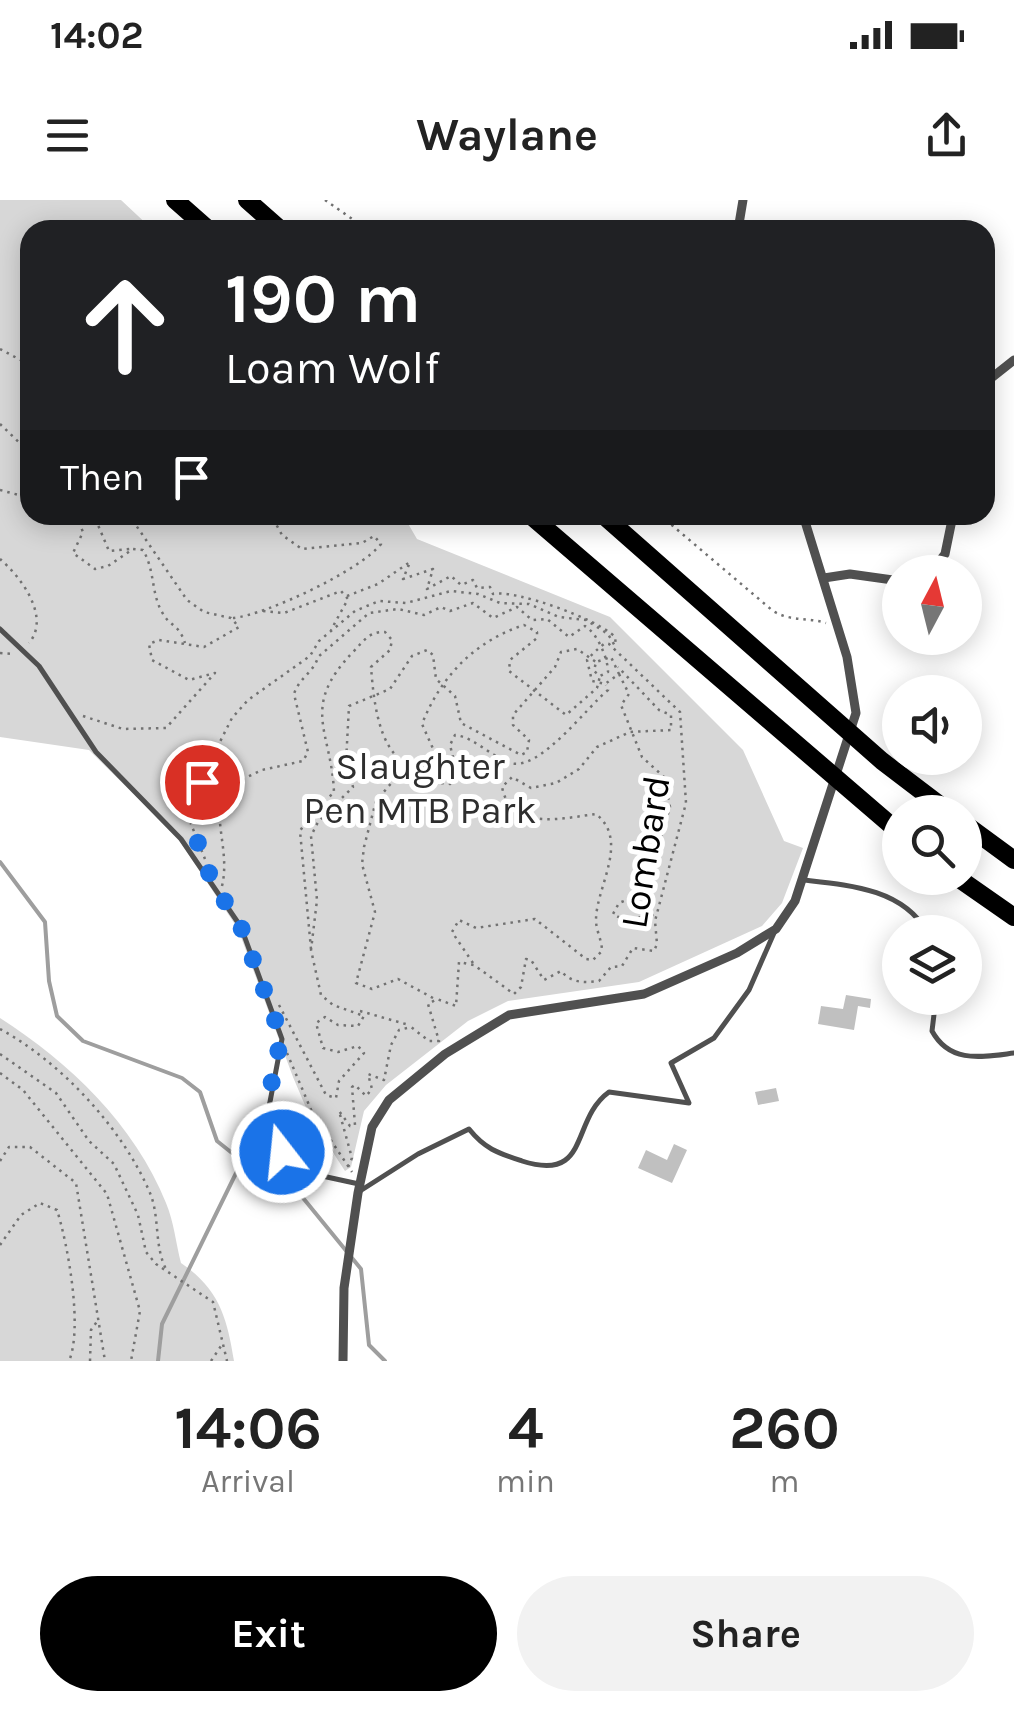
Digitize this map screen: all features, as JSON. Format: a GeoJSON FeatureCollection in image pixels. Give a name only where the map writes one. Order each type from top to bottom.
{"type":"FeatureCollection","features":[{"type":"Feature","properties":{"kind":"highway"},"geometry":{"type":"LineString","coordinates":[[175,200],[198,220]]}},
{"type":"Feature","properties":{"kind":"highway"},"geometry":{"type":"LineString","coordinates":[[247,200],[270,220]]}},
{"type":"Feature","properties":{"kind":"highway"},"geometry":{"type":"LineString","coordinates":[[541,525],[882,820]]}},
{"type":"Feature","properties":{"kind":"highway"},"geometry":{"type":"LineString","coordinates":[[614,525],[882,761],[927,795]]}},
{"type":"Feature","properties":{"kind":"highway"},"geometry":{"type":"LineString","coordinates":[[982,836],[1014,860]]}},
{"type":"Feature","properties":{"kind":"highway"},"geometry":{"type":"LineString","coordinates":[[982,895],[1014,917]]}},
{"type":"Feature","properties":{"kind":"street"},"geometry":{"type":"LineString","coordinates":[[343,1361],[344,1288],[351,1236],[359,1186],[379,1112],[417,1074],[508,1015],[544,1006],[644,994],[736,953],[776,929],[804,880],[856,713],[837,620],[806,525]]}},
{"type":"Feature","properties":{"kind":"street"},"geometry":{"type":"LineString","coordinates":[[944,555],[951,525]]}},
{"type":"Feature","properties":{"kind":"street"},"geometry":{"type":"LineString","coordinates":[[824,578],[850,574],[882,578]]}},
{"type":"Feature","properties":{"kind":"lane"},"geometry":{"type":"LineString","coordinates":[[0,629],[24,647],[96,752],[165,820],[241,927],[282,1039],[269,1096],[270,1123],[278,1145],[296,1166],[313,1174],[359,1186],[469,1129],[485,1149],[540,1166],[557,1166],[575,1153],[593,1103],[608,1092],[690,1103],[671,1063],[714,1038],[750,990],[776,929]]}},
{"type":"Feature","properties":{"kind":"lane"},"geometry":{"type":"LineString","coordinates":[[804,880],[878,892],[912,915]]}},
{"type":"Feature","properties":{"kind":"lane"},"geometry":{"type":"LineString","coordinates":[[934,1015],[932,1032],[953,1054],[972,1058],[1014,1054]]}},
{"type":"Feature","properties":{"kind":"path"},"geometry":{"type":"LineString","coordinates":[[324,200],[353,220]]}},
{"type":"Feature","properties":{"kind":"path"},"geometry":{"type":"LineString","coordinates":[[0,424],[20,443]]}},
{"type":"Feature","properties":{"kind":"path"},"geometry":{"type":"LineString","coordinates":[[81,525],[83,532],[73,552],[95,568],[108,566],[136,548]]}},
{"type":"Feature","properties":{"kind":"path"},"geometry":{"type":"LineString","coordinates":[[98,525],[109,551],[136,548],[144,552],[152,569],[160,610],[181,629],[186,644]]}},
{"type":"Feature","properties":{"kind":"path"},"geometry":{"type":"LineString","coordinates":[[135,525],[160,555],[186,600],[204,612],[231,618],[324,585],[381,544],[374,536],[362,544],[302,549],[282,535],[276,525]]}},
{"type":"Feature","properties":{"kind":"path"},"geometry":{"type":"LineString","coordinates":[[671,525],[706,558],[784,618],[812,618],[823,623],[837,620]]}},
{"type":"Feature","properties":{"kind":"path"},"geometry":{"type":"LineString","coordinates":[[0,559],[25,588],[36,616],[35,635],[24,647],[13,654],[0,654]]}},
{"type":"Feature","properties":{"kind":"path"},"geometry":{"type":"LineString","coordinates":[[261,610],[284,613],[333,591],[347,596],[378,584],[410,562],[403,579],[428,567],[433,569],[427,589],[451,576],[461,584],[473,580],[477,588],[490,586],[493,594],[516,594],[537,604],[563,608],[570,616],[599,622],[615,637],[615,647]]}},
{"type":"Feature","properties":{"kind":"path"},"geometry":{"type":"LineString","coordinates":[[212,881],[191,824],[195,790],[232,718],[248,700],[310,656],[351,614],[374,603],[406,603],[451,592],[485,596],[500,603],[529,604],[558,617],[586,620],[608,634],[615,647]]}},
{"type":"Feature","properties":{"kind":"path"},"geometry":{"type":"LineString","coordinates":[[328,634],[347,596]]}},
{"type":"Feature","properties":{"kind":"path"},"geometry":{"type":"LineString","coordinates":[[220,893],[225,864],[218,804],[222,789],[262,770],[303,761],[308,752],[294,694],[297,684],[316,667],[318,657],[369,613],[398,609],[424,616],[441,607],[450,612],[473,603],[493,618],[518,608],[532,620],[547,618],[570,637],[580,627],[590,628],[608,672],[599,678],[597,688],[566,714],[512,678],[510,660],[537,638],[532,627],[524,625],[496,635],[468,653],[436,696],[422,724],[425,737],[436,750],[438,760],[432,767],[401,763],[388,747],[373,691],[371,667],[392,647],[392,640],[381,631],[370,634],[350,655],[322,696],[321,734],[334,793],[315,807],[300,831],[311,950],[321,995],[333,1006],[390,1016],[428,1041],[438,1040],[428,1008],[429,1001],[436,1000]]}},
{"type":"Feature","properties":{"kind":"path"},"geometry":{"type":"LineString","coordinates":[[62,701],[101,724],[123,729],[166,728],[216,673],[188,680],[152,660],[148,648],[156,640],[204,647],[222,633],[235,632],[238,627],[231,618]]}},
{"type":"Feature","properties":{"kind":"path"},"geometry":{"type":"LineString","coordinates":[[606,684],[592,681],[587,660],[605,644],[615,647]]}},
{"type":"Feature","properties":{"kind":"path"},"geometry":{"type":"LineString","coordinates":[[311,950],[318,900],[311,836],[318,822],[353,787],[346,762],[349,706],[390,689],[412,656],[426,650],[433,655],[436,679],[455,696],[461,723],[521,755],[527,752],[529,740],[513,725],[513,715],[569,647],[594,661]]}},
{"type":"Feature","properties":{"kind":"path","name":"Lombard"},"geometry":{"type":"LineString","coordinates":[[477,967],[514,994],[522,987],[526,960],[532,960],[544,980],[561,971],[572,980],[600,980],[612,966],[622,966],[633,948],[654,951],[656,916],[666,891],[686,803],[682,720],[651,680],[615,647]]}},
{"type":"Feature","properties":{"kind":"path"},"geometry":{"type":"LineString","coordinates":[[477,967],[454,938],[452,926],[459,920],[476,928],[535,919],[586,959],[593,960],[602,951],[596,922],[610,876],[608,828],[596,814],[575,820],[529,818],[508,804],[502,787],[512,777],[531,788],[556,783],[579,769],[596,748],[630,732],[666,732],[674,721],[610,657],[603,655],[594,661]]}},
{"type":"Feature","properties":{"kind":"path"},"geometry":{"type":"LineString","coordinates":[[594,661],[599,678]]}},
{"type":"Feature","properties":{"kind":"path"},"geometry":{"type":"LineString","coordinates":[[617,666],[628,694],[621,706],[626,724],[646,763],[664,777],[670,806],[648,880],[638,895],[618,903],[613,914],[624,920],[656,916]]}},
{"type":"Feature","properties":{"kind":"path"},"geometry":{"type":"LineString","coordinates":[[606,684],[618,674]]}},
{"type":"Feature","properties":{"kind":"path"},"geometry":{"type":"LineString","coordinates":[[477,967],[466,962],[457,965],[456,1006],[436,1000],[398,979],[372,989],[356,983],[356,970],[374,919],[362,864],[376,801],[400,773],[450,784],[458,773],[450,746],[454,734],[514,764],[528,761],[570,733],[608,690],[606,684]]}},
{"type":"Feature","properties":{"kind":"path"},"geometry":{"type":"LineString","coordinates":[[263,984],[331,1098],[336,1098],[344,1072],[364,1053],[358,1046],[338,1052],[322,1048],[316,1023],[324,1017],[338,1026],[358,1026],[363,1024],[364,1016],[358,1011]]}},
{"type":"Feature","properties":{"kind":"path"},"geometry":{"type":"LineString","coordinates":[[348,1168],[352,1158],[337,1114],[341,1111],[350,1126],[355,1125],[352,1087],[370,1095],[368,1074],[384,1080],[393,1039],[401,1029],[412,1027]]}},
{"type":"Feature","properties":{"kind":"path"},"geometry":{"type":"LineString","coordinates":[[0,1028],[46,1058],[129,1156],[154,1205],[167,1270]]}},
{"type":"Feature","properties":{"kind":"path"},"geometry":{"type":"LineString","coordinates":[[282,1039],[312,1112],[359,1186]]}},
{"type":"Feature","properties":{"kind":"path"},"geometry":{"type":"LineString","coordinates":[[0,1054],[56,1094],[89,1141],[114,1164],[138,1216],[146,1252],[213,1302],[226,1361]]}},
{"type":"Feature","properties":{"kind":"path"},"geometry":{"type":"LineString","coordinates":[[0,1073],[23,1090],[57,1135],[80,1155],[107,1194],[140,1311],[132,1361]]}},
{"type":"Feature","properties":{"kind":"path"},"geometry":{"type":"LineString","coordinates":[[0,1161],[9,1147],[30,1147],[76,1183],[105,1361]]}},
{"type":"Feature","properties":{"kind":"path"},"geometry":{"type":"LineString","coordinates":[[0,1245],[21,1215],[40,1202],[57,1210],[71,1257],[70,1290],[76,1333],[69,1361]]}},
{"type":"Feature","properties":{"kind":"path"},"geometry":{"type":"LineString","coordinates":[[90,1361],[91,1330],[98,1319]]}},
{"type":"Feature","properties":{"kind":"path"},"geometry":{"type":"LineString","coordinates":[[211,1361],[224,1342]]}},
{"type":"Feature","properties":{"kind":"green space","name":"Slaughter Pen MTB Park"},"geometry":{"type":"Polygon","coordinates":[[[0,200],[121,200],[142,220],[20,220],[20,525],[409,525],[417,539],[610,617],[743,750],[784,841],[803,848],[782,903],[762,926],[639,982],[508,1001],[468,1021],[386,1085],[364,1111],[351,1167],[345,1171],[310,1117],[238,929],[177,837],[89,750],[0,737],[0,200]]]}},
{"type":"Feature","properties":{"kind":"green space"},"geometry":{"type":"Polygon","coordinates":[[[0,1018],[75,1075],[137,1147],[166,1203],[181,1263],[204,1283],[219,1305],[234,1361],[0,1361],[0,1018]]]}},
{"type":"Feature","properties":{"kind":"building"},"geometry":{"type":"Polygon","coordinates":[[[846,995],[871,999],[870,1008],[858,1006],[854,1030],[818,1024],[821,1006],[843,1009],[846,995]]]}},
{"type":"Feature","properties":{"kind":"building"},"geometry":{"type":"Polygon","coordinates":[[[776,1088],[779,1101],[758,1105],[755,1092],[776,1088]]]}},
{"type":"Feature","properties":{"kind":"building"},"geometry":{"type":"Polygon","coordinates":[[[674,1144],[687,1150],[672,1183],[638,1168],[646,1150],[667,1160],[674,1144]]]}},
{"type":"Feature","properties":{"kind":"waterway"},"geometry":{"type":"LineString","coordinates":[[0,862],[45,922],[49,981],[57,1016],[83,1041],[182,1078],[200,1092],[217,1141],[242,1161],[162,1324],[158,1361]]}},
{"type":"Feature","properties":{"kind":"waterway"},"geometry":{"type":"LineString","coordinates":[[242,1161],[299,1193],[361,1269],[369,1345],[385,1361]]}},
{"type":"Feature","properties":{"kind":"route"},"geometry":{"type":"LineString","coordinates":[[202,782],[193,795],[191,824],[212,881],[241,927],[282,1039],[273,1068],[269,1111],[273,1134],[282,1152]]}}]}
